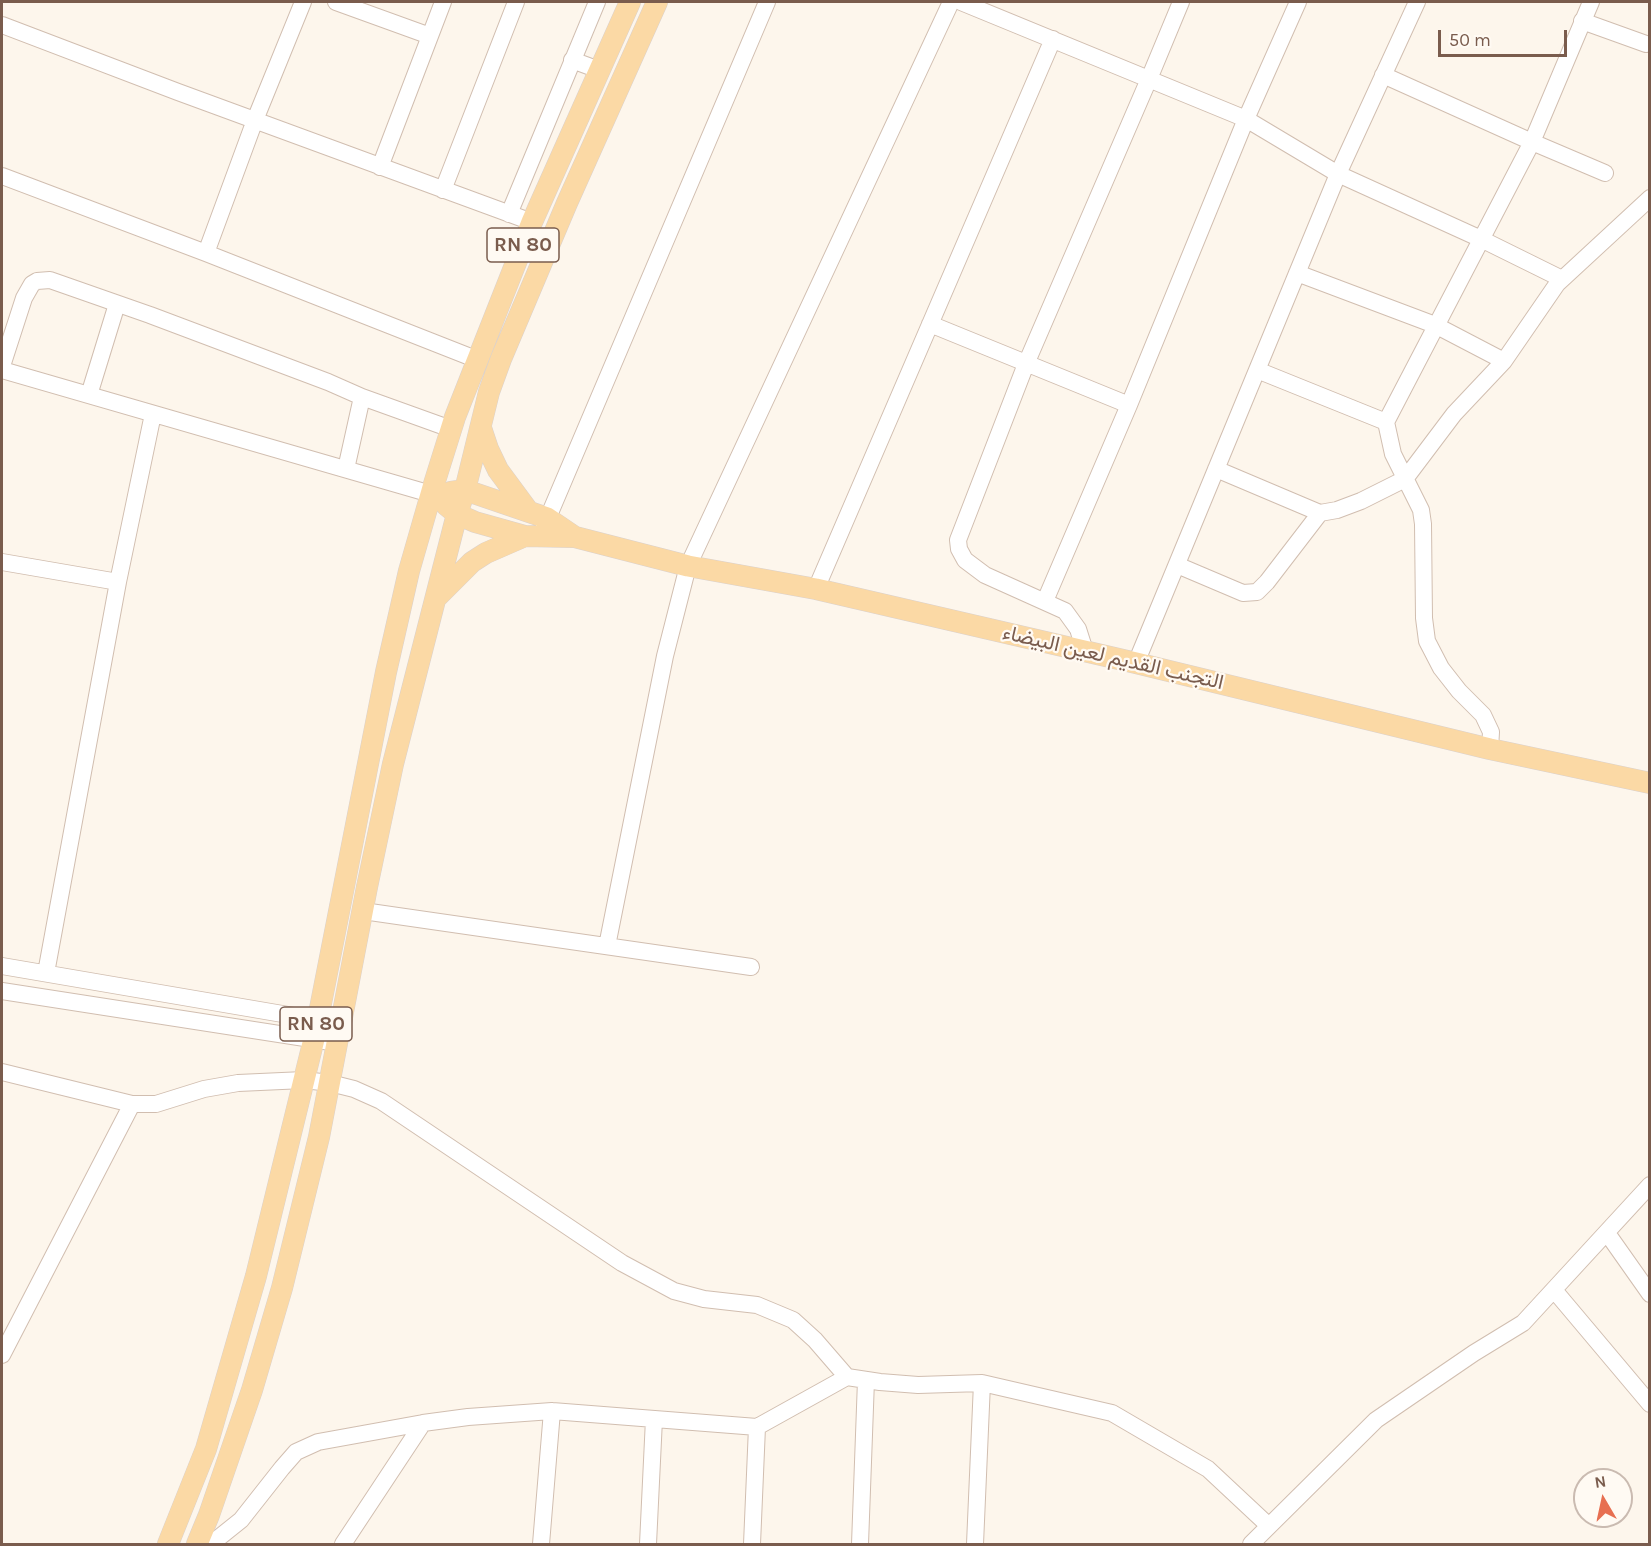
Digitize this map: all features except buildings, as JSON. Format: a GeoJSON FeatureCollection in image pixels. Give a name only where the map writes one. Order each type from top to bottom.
{"type":"FeatureCollection","features":[{"type":"Feature","properties":{"kind":"main road","name":"RN 80"},"geometry":{"type":"LineString","coordinates":[[168,1545],[206,1449],[256,1276],[315,1029],[386,672],[409,571],[431,494],[451,429],[532,222],[630,2]]}},
{"type":"Feature","properties":{"kind":"main road","name":"RN 80"},"geometry":{"type":"LineString","coordinates":[[197,1545],[248,1401],[285,1276],[319,1137],[393,764],[489,392],[567,203],[657,2]]}},
{"type":"Feature","properties":{"kind":"main road"},"geometry":{"type":"LineString","coordinates":[[481,428],[498,470],[536,526]]}},
{"type":"Feature","properties":{"kind":"main road"},"geometry":{"type":"LineString","coordinates":[[431,494],[465,490],[536,526]]}},
{"type":"Feature","properties":{"kind":"main road"},"geometry":{"type":"LineString","coordinates":[[431,494],[457,514],[475,522],[536,526]]}},
{"type":"Feature","properties":{"kind":"main road"},"geometry":{"type":"LineString","coordinates":[[437,597],[472,562],[536,526]]}},
{"type":"Feature","properties":{"kind":"main road","name":"التجنب القديم لعين البيضاء"},"geometry":{"type":"LineString","coordinates":[[536,526],[688,566],[816,589],[1136,663],[1490,749],[1650,783]]}},
{"type":"Feature","properties":{"kind":"street"},"geometry":{"type":"LineString","coordinates":[[206,253],[255,120],[303,2]]}},
{"type":"Feature","properties":{"kind":"street"},"geometry":{"type":"LineString","coordinates":[[336,2],[430,36]]}},
{"type":"Feature","properties":{"kind":"street"},"geometry":{"type":"LineString","coordinates":[[380,167],[443,2]]}},
{"type":"Feature","properties":{"kind":"street"},"geometry":{"type":"LineString","coordinates":[[443,190],[516,2]]}},
{"type":"Feature","properties":{"kind":"street"},"geometry":{"type":"LineString","coordinates":[[509,214],[597,2]]}},
{"type":"Feature","properties":{"kind":"street"},"geometry":{"type":"LineString","coordinates":[[536,526],[767,2]]}},
{"type":"Feature","properties":{"kind":"street"},"geometry":{"type":"LineString","coordinates":[[607,946],[665,656],[688,566],[951,2]]}},
{"type":"Feature","properties":{"kind":"street"},"geometry":{"type":"LineString","coordinates":[[960,2],[1246,119],[1338,174],[1481,239],[1562,279]]}},
{"type":"Feature","properties":{"kind":"street"},"geometry":{"type":"LineString","coordinates":[[1085,651],[1078,629],[1065,610],[985,575],[965,560],[959,549],[958,540],[1026,364],[1181,2]]}},
{"type":"Feature","properties":{"kind":"street"},"geometry":{"type":"LineString","coordinates":[[1045,601],[1129,405],[1246,119],[1298,2]]}},
{"type":"Feature","properties":{"kind":"street"},"geometry":{"type":"LineString","coordinates":[[1136,663],[1338,174],[1417,2]]}},
{"type":"Feature","properties":{"kind":"street"},"geometry":{"type":"LineString","coordinates":[[1490,749],[1491,732],[1483,715],[1459,691],[1441,668],[1427,641],[1424,618],[1421,510],[1393,454],[1386,422],[1532,142],[1591,2]]}},
{"type":"Feature","properties":{"kind":"street"},"geometry":{"type":"LineString","coordinates":[[1582,21],[1646,44]]}},
{"type":"Feature","properties":{"kind":"street"},"geometry":{"type":"LineString","coordinates":[[2,25],[532,222]]}},
{"type":"Feature","properties":{"kind":"street"},"geometry":{"type":"LineString","coordinates":[[816,589],[1053,39]]}},
{"type":"Feature","properties":{"kind":"street"},"geometry":{"type":"LineString","coordinates":[[572,60],[599,70]]}},
{"type":"Feature","properties":{"kind":"street"},"geometry":{"type":"LineString","coordinates":[[1383,75],[1605,173]]}},
{"type":"Feature","properties":{"kind":"street"},"geometry":{"type":"LineString","coordinates":[[535,152],[558,162]]}},
{"type":"Feature","properties":{"kind":"street"},"geometry":{"type":"LineString","coordinates":[[2,176],[478,360]]}},
{"type":"Feature","properties":{"kind":"street"},"geometry":{"type":"LineString","coordinates":[[1216,469],[1320,513],[1337,510],[1361,501],[1405,479],[1454,414],[1504,361],[1557,284],[1650,198]]}},
{"type":"Feature","properties":{"kind":"street"},"geometry":{"type":"LineString","coordinates":[[1297,273],[1436,325],[1504,361]]}},
{"type":"Feature","properties":{"kind":"street"},"geometry":{"type":"LineString","coordinates":[[431,494],[2,368],[24,297],[32,284],[37,281],[50,280],[451,429]]}},
{"type":"Feature","properties":{"kind":"street"},"geometry":{"type":"LineString","coordinates":[[89,395],[117,304]]}},
{"type":"Feature","properties":{"kind":"street"},"geometry":{"type":"LineString","coordinates":[[930,324],[1129,405]]}},
{"type":"Feature","properties":{"kind":"street"},"geometry":{"type":"LineString","coordinates":[[1257,370],[1386,422]]}},
{"type":"Feature","properties":{"kind":"street"},"geometry":{"type":"LineString","coordinates":[[346,469],[362,397]]}},
{"type":"Feature","properties":{"kind":"street"},"geometry":{"type":"LineString","coordinates":[[46,973],[118,582],[153,414]]}},
{"type":"Feature","properties":{"kind":"street"},"geometry":{"type":"LineString","coordinates":[[1176,565],[1243,593],[1257,592],[1320,513]]}},
{"type":"Feature","properties":{"kind":"street"},"geometry":{"type":"LineString","coordinates":[[2,562],[118,582]]}},
{"type":"Feature","properties":{"kind":"street"},"geometry":{"type":"LineString","coordinates":[[363,911],[751,967]]}},
{"type":"Feature","properties":{"kind":"street"},"geometry":{"type":"LineString","coordinates":[[2,966],[339,1033]]}},
{"type":"Feature","properties":{"kind":"street"},"geometry":{"type":"LineString","coordinates":[[2,991],[315,1029]]}},
{"type":"Feature","properties":{"kind":"street"},"geometry":{"type":"LineString","coordinates":[[2,1072],[132,1104],[156,1104],[204,1089],[238,1083],[304,1080],[354,1089],[381,1101],[622,1263],[674,1291],[704,1299],[757,1305],[793,1320],[815,1340],[847,1377]]}},
{"type":"Feature","properties":{"kind":"street"},"geometry":{"type":"LineString","coordinates":[[2,1355],[132,1104]]}},
{"type":"Feature","properties":{"kind":"street"},"geometry":{"type":"LineString","coordinates":[[1251,1545],[1376,1420],[1474,1353],[1523,1323],[1650,1185]]}},
{"type":"Feature","properties":{"kind":"street"},"geometry":{"type":"LineString","coordinates":[[1606,1233],[1650,1294]]}},
{"type":"Feature","properties":{"kind":"street"},"geometry":{"type":"LineString","coordinates":[[1554,1290],[1650,1404]]}},
{"type":"Feature","properties":{"kind":"street"},"geometry":{"type":"LineString","coordinates":[[211,1545],[241,1520],[296,1452],[318,1442],[468,1417],[552,1411],[757,1426],[847,1377],[918,1385],[982,1383],[1112,1413],[1208,1469],[1269,1526]]}},
{"type":"Feature","properties":{"kind":"street"},"geometry":{"type":"LineString","coordinates":[[860,1545],[866,1380]]}},
{"type":"Feature","properties":{"kind":"street"},"geometry":{"type":"LineString","coordinates":[[975,1545],[982,1383]]}},
{"type":"Feature","properties":{"kind":"street"},"geometry":{"type":"LineString","coordinates":[[541,1545],[552,1411]]}},
{"type":"Feature","properties":{"kind":"street"},"geometry":{"type":"LineString","coordinates":[[648,1545],[654,1419]]}},
{"type":"Feature","properties":{"kind":"street"},"geometry":{"type":"LineString","coordinates":[[344,1545],[423,1423]]}},
{"type":"Feature","properties":{"kind":"street"},"geometry":{"type":"LineString","coordinates":[[752,1545],[757,1426]]}}]}
